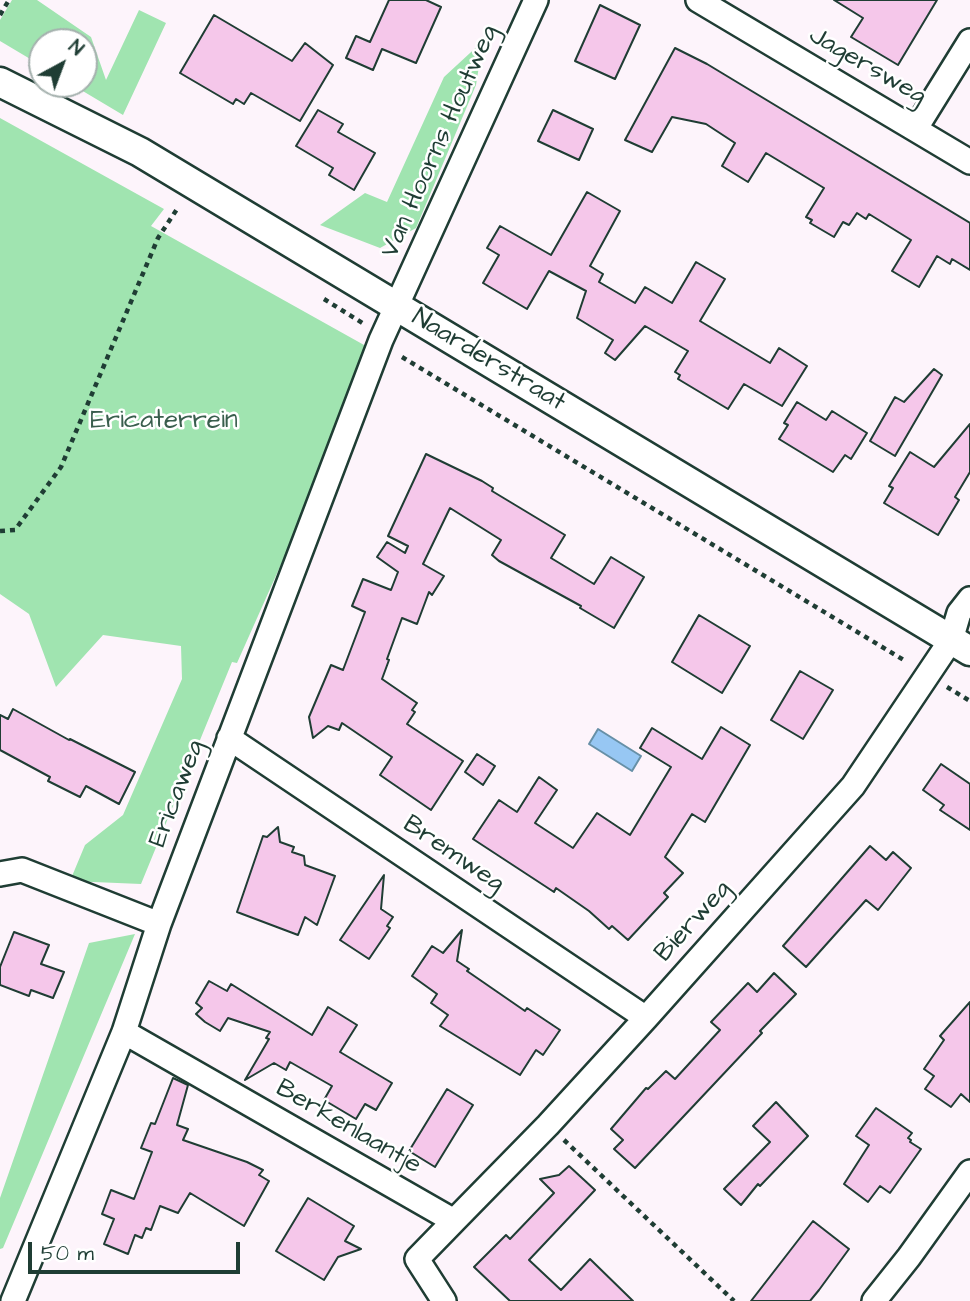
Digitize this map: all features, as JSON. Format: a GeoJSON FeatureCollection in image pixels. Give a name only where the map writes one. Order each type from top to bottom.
{"type":"FeatureCollection","features":[{"type":"Feature","properties":{"kind":"street","name":"Van Hoorns Houtweg"},"geometry":{"type":"LineString","coordinates":[[396,306],[536,0]]}},
{"type":"Feature","properties":{"kind":"street","name":"Jagersweg"},"geometry":{"type":"LineString","coordinates":[[698,0],[970,162]]}},
{"type":"Feature","properties":{"kind":"street"},"geometry":{"type":"LineString","coordinates":[[916,128],[970,41]]}},
{"type":"Feature","properties":{"kind":"street","name":"Naarderstraat"},"geometry":{"type":"LineString","coordinates":[[0,82],[140,152],[960,646]]}},
{"type":"Feature","properties":{"kind":"street","name":"Ericaweg"},"geometry":{"type":"LineString","coordinates":[[13,1301],[124,1032],[159,924],[396,306]]}},
{"type":"Feature","properties":{"kind":"street","name":"Bierweg"},"geometry":{"type":"LineString","coordinates":[[454,1221],[548,1125],[853,786],[928,675],[960,646],[959,613],[970,599]]}},
{"type":"Feature","properties":{"kind":"street","name":"Bremweg"},"geometry":{"type":"LineString","coordinates":[[229,738],[646,1018]]}},
{"type":"Feature","properties":{"kind":"street"},"geometry":{"type":"LineString","coordinates":[[0,874],[22,870],[159,924]]}},
{"type":"Feature","properties":{"kind":"street","name":"Berkenlaantje"},"geometry":{"type":"LineString","coordinates":[[124,1032],[454,1221]]}},
{"type":"Feature","properties":{"kind":"street"},"geometry":{"type":"LineString","coordinates":[[874,1301],[970,1172]]}},
{"type":"Feature","properties":{"kind":"street"},"geometry":{"type":"LineString","coordinates":[[444,1301],[417,1259],[454,1221]]}},
{"type":"Feature","properties":{"kind":"path"},"geometry":{"type":"LineString","coordinates":[[0,15],[9,0]]}},
{"type":"Feature","properties":{"kind":"path"},"geometry":{"type":"LineString","coordinates":[[0,531],[15,530],[61,467],[158,238],[179,206]]}},
{"type":"Feature","properties":{"kind":"path","name":"Naarderstraat"},"geometry":{"type":"LineString","coordinates":[[381,340],[400,356],[970,701]]}},
{"type":"Feature","properties":{"kind":"path"},"geometry":{"type":"LineString","coordinates":[[548,1125],[734,1301]]}},
{"type":"Feature","properties":{"kind":"green space"},"geometry":{"type":"Polygon","coordinates":[[[12,0],[37,0],[78,28],[28,28],[28,58],[0,41],[0,20],[12,0]]]}},
{"type":"Feature","properties":{"kind":"green space"},"geometry":{"type":"Polygon","coordinates":[[[139,10],[166,23],[123,115],[94,98],[98,98],[98,57],[106,80],[139,10]]]}},
{"type":"Feature","properties":{"kind":"green space"},"geometry":{"type":"Polygon","coordinates":[[[483,41],[476,85],[416,228],[380,248],[320,225],[365,193],[387,202],[444,77],[483,41]]]}},
{"type":"Feature","properties":{"kind":"green space","name":"Ericaterrein"},"geometry":{"type":"Polygon","coordinates":[[[0,118],[164,209],[151,226],[373,350],[373,358],[237,663],[232,662],[141,884],[70,881],[85,845],[123,815],[182,679],[181,646],[103,635],[56,687],[29,614],[0,594],[0,118]]]}},
{"type":"Feature","properties":{"kind":"green space"},"geometry":{"type":"Polygon","coordinates":[[[135,934],[3,1248],[0,1249],[0,1198],[89,943],[135,934]]]}},
{"type":"Feature","properties":{"kind":"water"},"geometry":{"type":"Polygon","coordinates":[[[598,729],[641,756],[632,771],[589,744],[598,729]]]}},
{"type":"Feature","properties":{"kind":"building"},"geometry":{"type":"Polygon","coordinates":[[[389,0],[426,0],[441,7],[416,63],[382,49],[373,70],[346,58],[356,36],[370,42],[389,0]]]}},
{"type":"Feature","properties":{"kind":"building"},"geometry":{"type":"Polygon","coordinates":[[[834,0],[937,0],[898,65],[851,37],[863,18],[834,0]]]}},
{"type":"Feature","properties":{"kind":"building"},"geometry":{"type":"Polygon","coordinates":[[[600,5],[640,25],[615,79],[575,61],[600,5]]]}},
{"type":"Feature","properties":{"kind":"building"},"geometry":{"type":"Polygon","coordinates":[[[214,15],[292,61],[305,43],[333,65],[300,121],[251,93],[244,104],[236,99],[233,104],[180,73],[214,15]]]}},
{"type":"Feature","properties":{"kind":"building"},"geometry":{"type":"Polygon","coordinates":[[[675,48],[707,64],[970,223],[970,270],[952,259],[950,264],[937,256],[919,287],[892,271],[911,240],[869,214],[866,219],[857,213],[849,225],[843,222],[834,237],[810,223],[812,220],[806,217],[824,188],[766,153],[748,182],[722,166],[735,143],[706,124],[672,117],[652,152],[625,140],[675,48]]]}},
{"type":"Feature","properties":{"kind":"building"},"geometry":{"type":"Polygon","coordinates":[[[318,110],[343,124],[338,132],[375,153],[354,190],[329,175],[333,168],[296,146],[318,110]]]}},
{"type":"Feature","properties":{"kind":"building"},"geometry":{"type":"Polygon","coordinates":[[[553,110],[593,129],[579,160],[538,141],[553,110]]]}},
{"type":"Feature","properties":{"kind":"building"},"geometry":{"type":"Polygon","coordinates":[[[587,192],[620,211],[590,266],[603,274],[599,282],[635,303],[645,287],[672,303],[696,262],[725,279],[700,321],[770,363],[779,348],[807,366],[782,406],[744,384],[728,409],[678,379],[680,375],[675,372],[688,351],[645,326],[615,360],[605,353],[613,340],[577,318],[586,291],[549,271],[527,309],[483,283],[499,255],[487,248],[500,226],[551,255],[587,192]]]}},
{"type":"Feature","properties":{"kind":"building"},"geometry":{"type":"Polygon","coordinates":[[[934,369],[942,375],[895,456],[870,441],[895,397],[904,402],[934,369]]]}},
{"type":"Feature","properties":{"kind":"building"},"geometry":{"type":"Polygon","coordinates":[[[797,402],[826,420],[832,411],[867,433],[851,459],[845,455],[833,472],[779,439],[788,425],[784,423],[797,402]]]}},
{"type":"Feature","properties":{"kind":"building"},"geometry":{"type":"Polygon","coordinates":[[[970,424],[970,472],[955,497],[959,500],[938,535],[884,503],[893,488],[889,486],[910,452],[934,467],[970,424]]]}},
{"type":"Feature","properties":{"kind":"building"},"geometry":{"type":"Polygon","coordinates":[[[426,454],[482,481],[493,488],[492,491],[565,535],[551,558],[594,584],[611,557],[644,577],[614,628],[580,608],[581,606],[499,561],[492,555],[501,540],[450,508],[423,564],[444,576],[432,595],[429,592],[417,624],[402,618],[382,679],[417,703],[407,724],[463,761],[431,810],[380,775],[392,757],[342,723],[339,730],[328,726],[313,738],[309,717],[331,665],[343,670],[365,612],[352,606],[363,579],[391,590],[398,572],[377,557],[387,542],[405,553],[408,546],[388,536],[426,454]]]}},
{"type":"Feature","properties":{"kind":"building"},"geometry":{"type":"Polygon","coordinates":[[[699,615],[750,646],[722,693],[672,662],[699,615]]]}},
{"type":"Feature","properties":{"kind":"building"},"geometry":{"type":"Polygon","coordinates":[[[800,671],[833,690],[803,739],[771,720],[800,671]]]}},
{"type":"Feature","properties":{"kind":"building"},"geometry":{"type":"Polygon","coordinates":[[[13,709],[135,772],[119,804],[86,786],[80,797],[48,781],[50,777],[0,750],[0,715],[8,719],[13,709]]]}},
{"type":"Feature","properties":{"kind":"building"},"geometry":{"type":"Polygon","coordinates":[[[721,727],[750,745],[705,822],[692,814],[665,857],[683,873],[664,893],[668,897],[628,940],[612,926],[609,929],[556,888],[554,892],[473,839],[499,800],[517,812],[539,777],[557,790],[535,823],[573,848],[597,813],[630,835],[671,767],[640,748],[652,728],[702,759],[721,727]]]}},
{"type":"Feature","properties":{"kind":"building"},"geometry":{"type":"Polygon","coordinates":[[[477,754],[495,766],[483,785],[465,772],[477,754]]]}},
{"type":"Feature","properties":{"kind":"building"},"geometry":{"type":"Polygon","coordinates":[[[941,764],[970,784],[970,830],[940,810],[944,805],[923,790],[941,764]]]}},
{"type":"Feature","properties":{"kind":"building"},"geometry":{"type":"Polygon","coordinates":[[[278,827],[280,842],[294,847],[292,852],[304,856],[305,865],[335,876],[317,925],[305,917],[298,935],[237,912],[263,836],[267,837],[278,827]]]}},
{"type":"Feature","properties":{"kind":"building"},"geometry":{"type":"Polygon","coordinates":[[[870,846],[886,860],[893,852],[911,868],[878,910],[866,900],[806,967],[783,946],[870,846]]]}},
{"type":"Feature","properties":{"kind":"building"},"geometry":{"type":"Polygon","coordinates":[[[384,875],[381,909],[393,917],[387,926],[390,928],[369,959],[340,940],[384,875]]]}},
{"type":"Feature","properties":{"kind":"building"},"geometry":{"type":"Polygon","coordinates":[[[462,930],[457,961],[469,969],[467,971],[525,1011],[527,1008],[560,1030],[543,1055],[536,1050],[520,1075],[440,1026],[448,1015],[431,1003],[437,994],[412,976],[432,946],[443,953],[462,930]]]}},
{"type":"Feature","properties":{"kind":"building"},"geometry":{"type":"Polygon","coordinates":[[[14,932],[49,945],[41,964],[64,972],[53,998],[31,990],[29,996],[0,985],[0,967],[14,932]]]}},
{"type":"Feature","properties":{"kind":"building"},"geometry":{"type":"Polygon","coordinates":[[[774,973],[796,994],[635,1168],[614,1149],[623,1140],[611,1129],[646,1088],[666,1071],[675,1079],[720,1030],[711,1022],[748,983],[757,992],[774,973]]]}},
{"type":"Feature","properties":{"kind":"building"},"geometry":{"type":"Polygon","coordinates":[[[209,981],[227,991],[231,984],[312,1035],[328,1007],[357,1025],[340,1052],[392,1083],[376,1110],[365,1104],[356,1119],[324,1100],[332,1086],[290,1062],[286,1070],[274,1063],[245,1080],[269,1039],[266,1038],[270,1032],[228,1018],[220,1031],[205,1022],[196,1014],[202,1008],[196,1003],[209,981]]]}},
{"type":"Feature","properties":{"kind":"building"},"geometry":{"type":"Polygon","coordinates":[[[970,1002],[970,1102],[961,1094],[951,1107],[925,1089],[934,1076],[924,1069],[944,1040],[940,1036],[970,1002]]]}},
{"type":"Feature","properties":{"kind":"building"},"geometry":{"type":"Polygon","coordinates":[[[173,1078],[188,1085],[177,1125],[188,1129],[183,1140],[247,1162],[263,1170],[259,1175],[269,1181],[244,1226],[190,1193],[178,1213],[160,1206],[151,1230],[146,1228],[142,1238],[135,1235],[128,1254],[104,1244],[114,1219],[102,1214],[111,1190],[134,1199],[152,1152],[141,1148],[151,1123],[155,1124],[173,1078]]]}},
{"type":"Feature","properties":{"kind":"building"},"geometry":{"type":"Polygon","coordinates":[[[447,1089],[473,1105],[435,1167],[409,1151],[447,1089]]]}},
{"type":"Feature","properties":{"kind":"building"},"geometry":{"type":"Polygon","coordinates":[[[776,1102],[808,1136],[760,1186],[758,1184],[741,1205],[724,1189],[770,1142],[753,1126],[776,1102]]]}},
{"type":"Feature","properties":{"kind":"building"},"geometry":{"type":"Polygon","coordinates":[[[876,1108],[912,1133],[908,1138],[910,1142],[921,1149],[890,1193],[880,1186],[868,1202],[844,1184],[869,1145],[856,1136],[876,1108]]]}},
{"type":"Feature","properties":{"kind":"building"},"geometry":{"type":"Polygon","coordinates":[[[569,1166],[595,1190],[529,1260],[561,1290],[590,1259],[633,1301],[510,1301],[474,1267],[506,1235],[510,1239],[554,1193],[540,1179],[559,1175],[569,1166]]]}},
{"type":"Feature","properties":{"kind":"building"},"geometry":{"type":"Polygon","coordinates":[[[308,1198],[354,1226],[345,1241],[361,1249],[338,1257],[324,1280],[276,1251],[308,1198]]]}},
{"type":"Feature","properties":{"kind":"building"},"geometry":{"type":"Polygon","coordinates":[[[813,1221],[849,1249],[819,1290],[810,1301],[751,1301],[813,1221]]]}}]}
